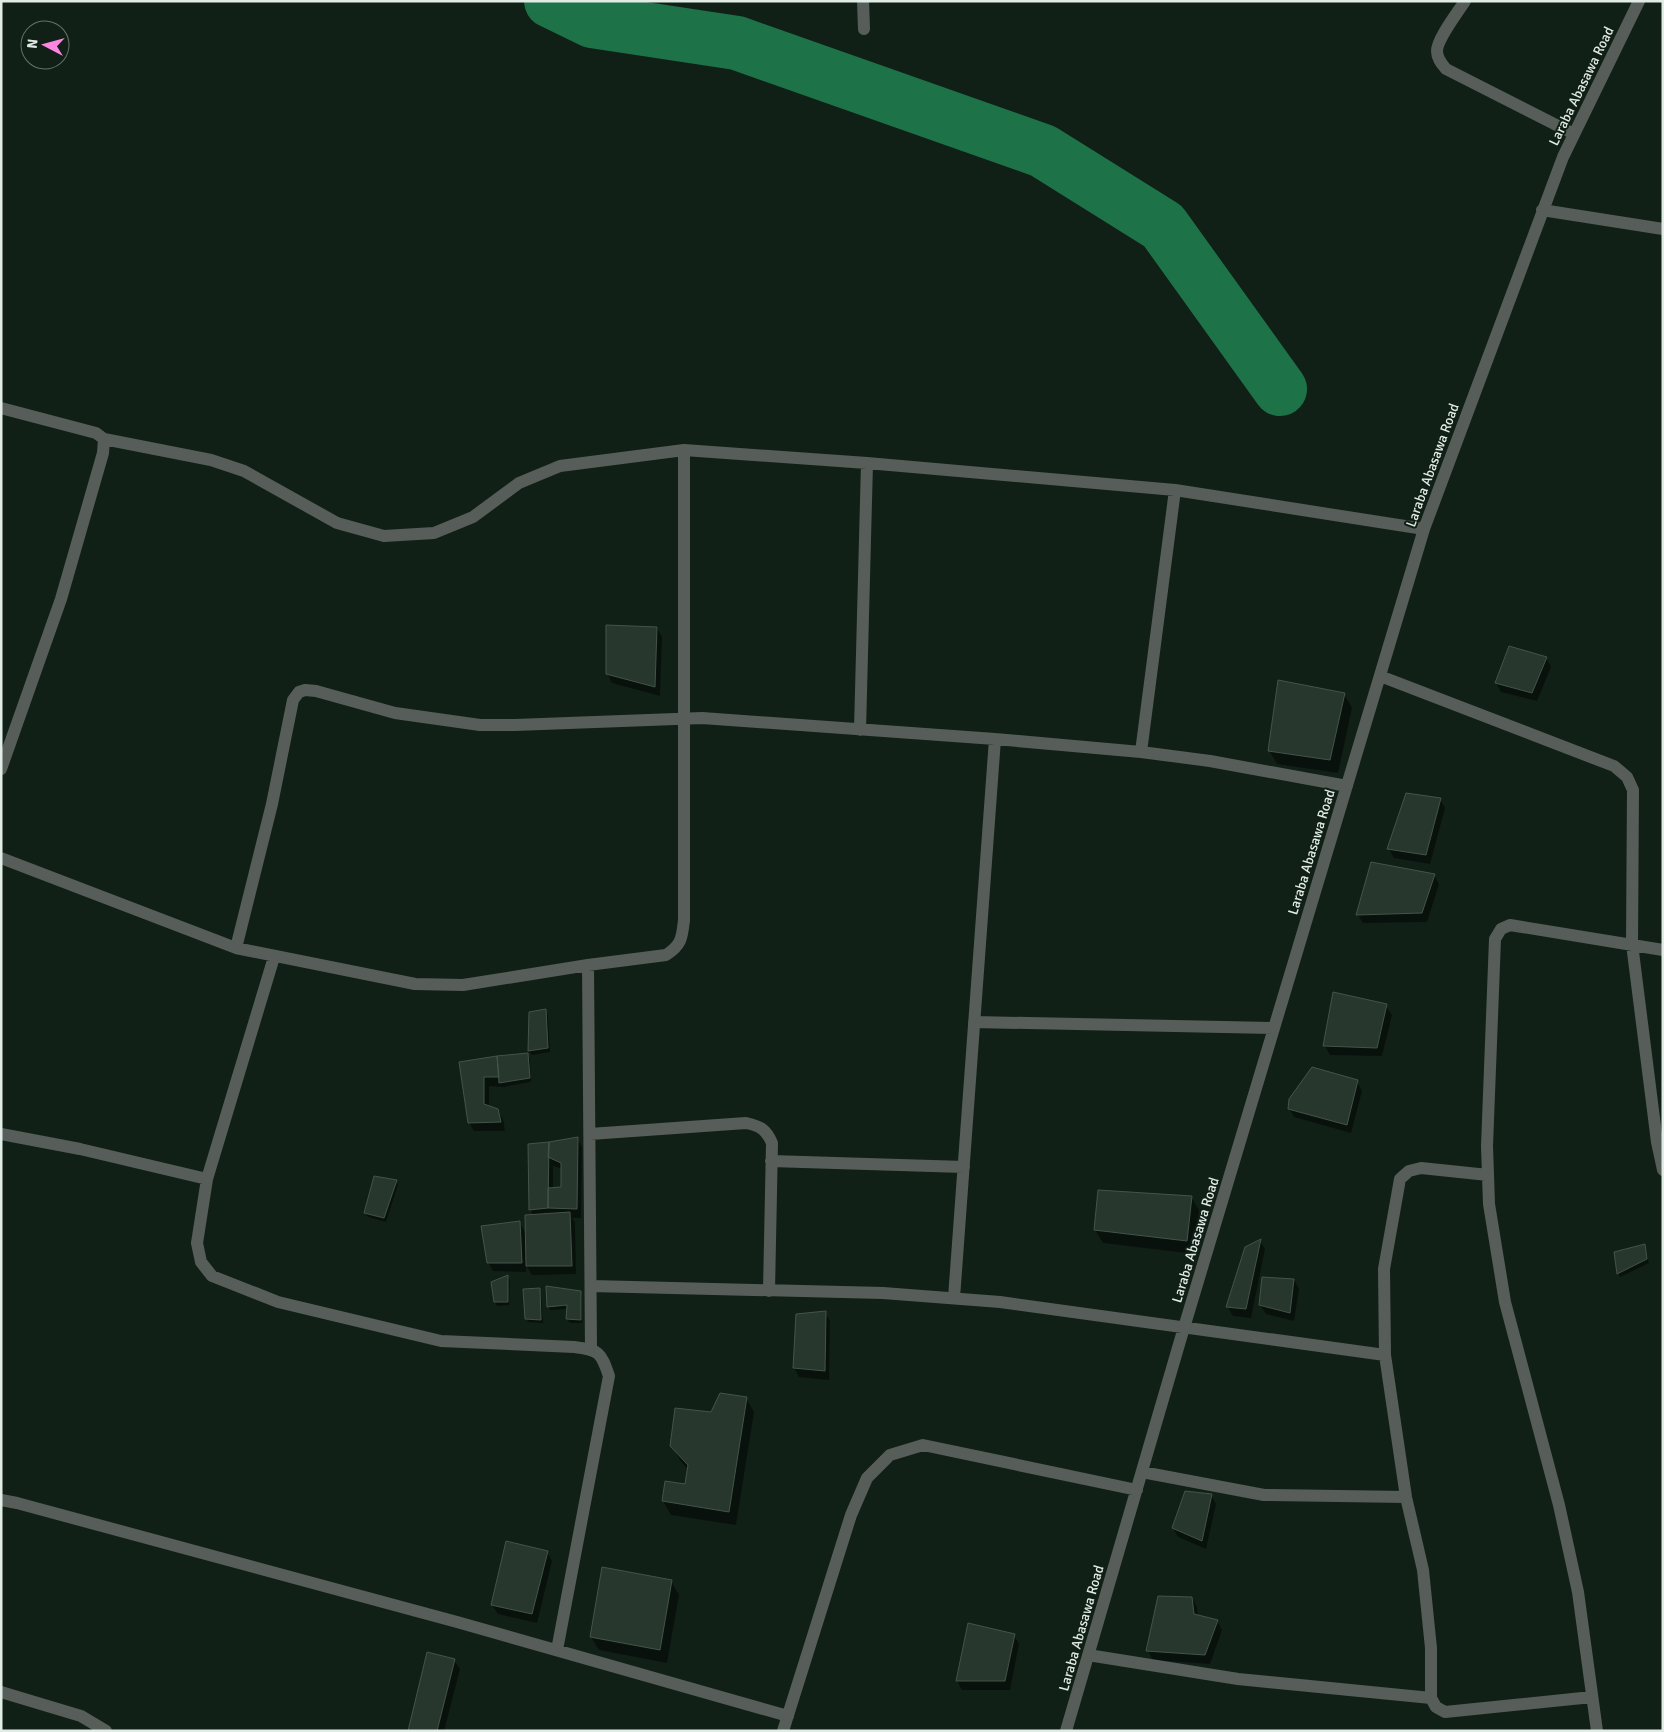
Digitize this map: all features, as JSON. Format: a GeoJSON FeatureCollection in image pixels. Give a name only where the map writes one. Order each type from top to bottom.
{"type":"FeatureCollection","features":[{"type":"Feature","properties":{"kind":"street"},"geometry":{"type":"LineString","coordinates":[[863,1],[864,29]]}},
{"type":"Feature","properties":{"kind":"street"},"geometry":{"type":"LineString","coordinates":[[1465,1],[1445,31],[1437,50],[1439,61],[1446,69],[1574,134]]}},
{"type":"Feature","properties":{"kind":"street","name":"Laraba Abasawa Road"},"geometry":{"type":"LineString","coordinates":[[1066,1731],[1424,529],[1563,156],[1639,1]]}},
{"type":"Feature","properties":{"kind":"street"},"geometry":{"type":"LineString","coordinates":[[1542,210],[1663,229]]}},
{"type":"Feature","properties":{"kind":"street"},"geometry":{"type":"LineString","coordinates":[[1,408],[96,433],[104,439],[211,460],[244,471],[336,523],[384,536],[434,533],[473,517],[519,483],[560,466],[684,450],[867,463],[1175,490],[1424,529]]}},
{"type":"Feature","properties":{"kind":"street"},"geometry":{"type":"LineString","coordinates":[[1,768],[61,599],[103,453],[104,439]]}},
{"type":"Feature","properties":{"kind":"street"},"geometry":{"type":"LineString","coordinates":[[1,858],[236,948],[415,984],[463,986],[588,965],[666,955],[676,949],[682,938],[684,920],[684,450]]}},
{"type":"Feature","properties":{"kind":"street"},"geometry":{"type":"LineString","coordinates":[[860,730],[867,463]]}},
{"type":"Feature","properties":{"kind":"street"},"geometry":{"type":"LineString","coordinates":[[1141,752],[1175,490]]}},
{"type":"Feature","properties":{"kind":"street"},"geometry":{"type":"LineString","coordinates":[[1380,676],[1614,766],[1627,777],[1633,790],[1632,944],[1663,1170]]}},
{"type":"Feature","properties":{"kind":"street"},"geometry":{"type":"LineString","coordinates":[[236,948],[272,804],[293,700],[299,692],[305,690],[395,713],[480,725],[515,726],[702,718],[1141,752],[1210,761],[1347,786]]}},
{"type":"Feature","properties":{"kind":"street"},"geometry":{"type":"LineString","coordinates":[[954,1298],[995,740]]}},
{"type":"Feature","properties":{"kind":"street"},"geometry":{"type":"LineString","coordinates":[[1597,1731],[1578,1592],[1559,1505],[1505,1302],[1489,1204],[1487,1146],[1495,939],[1501,929],[1510,925],[1663,950]]}},
{"type":"Feature","properties":{"kind":"street"},"geometry":{"type":"LineString","coordinates":[[274,957],[207,1179],[197,1243],[201,1262],[212,1276],[278,1302],[441,1341],[574,1347],[591,1349],[603,1358],[609,1376],[557,1650]]}},
{"type":"Feature","properties":{"kind":"street"},"geometry":{"type":"LineString","coordinates":[[588,965],[591,1349]]}},
{"type":"Feature","properties":{"kind":"street"},"geometry":{"type":"LineString","coordinates":[[974,1022],[1274,1028]]}},
{"type":"Feature","properties":{"kind":"street"},"geometry":{"type":"LineString","coordinates":[[590,1134],[746,1123],[760,1126],[768,1132],[772,1143],[768,1291]]}},
{"type":"Feature","properties":{"kind":"street"},"geometry":{"type":"LineString","coordinates":[[1,1134],[80,1148],[207,1179]]}},
{"type":"Feature","properties":{"kind":"street"},"geometry":{"type":"LineString","coordinates":[[771,1160],[964,1167]]}},
{"type":"Feature","properties":{"kind":"street"},"geometry":{"type":"LineString","coordinates":[[1488,1175],[1421,1168],[1409,1171],[1400,1179],[1384,1269],[1385,1355],[1406,1497],[1423,1570],[1431,1648],[1431,1698],[1436,1707],[1444,1712],[1592,1697]]}},
{"type":"Feature","properties":{"kind":"street"},"geometry":{"type":"LineString","coordinates":[[591,1286],[883,1293],[954,1298],[1000,1302],[1385,1355]]}},
{"type":"Feature","properties":{"kind":"street"},"geometry":{"type":"LineString","coordinates":[[784,1731],[851,1516],[867,1478],[890,1454],[923,1445],[1137,1490]]}},
{"type":"Feature","properties":{"kind":"street"},"geometry":{"type":"LineString","coordinates":[[1142,1472],[1264,1495],[1406,1497]]}},
{"type":"Feature","properties":{"kind":"street"},"geometry":{"type":"LineString","coordinates":[[1,1500],[557,1650],[788,1716]]}},
{"type":"Feature","properties":{"kind":"street"},"geometry":{"type":"LineString","coordinates":[[1088,1655],[1238,1679],[1431,1698]]}},
{"type":"Feature","properties":{"kind":"street"},"geometry":{"type":"LineString","coordinates":[[1,1692],[81,1716],[106,1731]]}},
{"type":"Feature","properties":{"kind":"building"},"geometry":{"type":"Polygon","coordinates":[[[606,625],[657,627],[655,687],[606,674],[606,625]]]}},
{"type":"Feature","properties":{"kind":"building"},"geometry":{"type":"Polygon","coordinates":[[[1509,646],[1547,657],[1532,693],[1495,683],[1509,646]]]}},
{"type":"Feature","properties":{"kind":"building"},"geometry":{"type":"Polygon","coordinates":[[[1278,680],[1345,693],[1330,760],[1268,751],[1278,680]]]}},
{"type":"Feature","properties":{"kind":"building"},"geometry":{"type":"Polygon","coordinates":[[[1406,793],[1441,798],[1426,855],[1387,849],[1406,793]]]}},
{"type":"Feature","properties":{"kind":"building"},"geometry":{"type":"Polygon","coordinates":[[[1371,862],[1435,874],[1422,913],[1356,915],[1371,862]]]}},
{"type":"Feature","properties":{"kind":"building"},"geometry":{"type":"Polygon","coordinates":[[[1333,992],[1387,1004],[1377,1048],[1323,1046],[1333,992]]]}},
{"type":"Feature","properties":{"kind":"building"},"geometry":{"type":"Polygon","coordinates":[[[546,1009],[548,1048],[528,1051],[529,1012],[546,1009]]]}},
{"type":"Feature","properties":{"kind":"building"},"geometry":{"type":"Polygon","coordinates":[[[528,1053],[530,1078],[499,1083],[497,1056],[528,1053]]]}},
{"type":"Feature","properties":{"kind":"building"},"geometry":{"type":"Polygon","coordinates":[[[497,1056],[499,1077],[484,1077],[484,1104],[498,1109],[501,1122],[468,1123],[459,1062],[497,1056]]]}},
{"type":"Feature","properties":{"kind":"building"},"geometry":{"type":"Polygon","coordinates":[[[1312,1067],[1358,1080],[1347,1125],[1288,1109],[1289,1099],[1312,1067]]]}},
{"type":"Feature","properties":{"kind":"building"},"geometry":{"type":"Polygon","coordinates":[[[578,1137],[577,1209],[548,1208],[548,1188],[561,1187],[561,1163],[548,1157],[549,1142],[578,1137]]]}},
{"type":"Feature","properties":{"kind":"building"},"geometry":{"type":"Polygon","coordinates":[[[549,1142],[548,1208],[529,1210],[528,1144],[549,1142]]]}},
{"type":"Feature","properties":{"kind":"building"},"geometry":{"type":"Polygon","coordinates":[[[374,1176],[397,1180],[384,1218],[364,1213],[374,1176]]]}},
{"type":"Feature","properties":{"kind":"building"},"geometry":{"type":"Polygon","coordinates":[[[1098,1190],[1192,1196],[1187,1241],[1094,1230],[1098,1190]]]}},
{"type":"Feature","properties":{"kind":"building"},"geometry":{"type":"Polygon","coordinates":[[[570,1212],[572,1266],[526,1266],[525,1215],[570,1212]]]}},
{"type":"Feature","properties":{"kind":"building"},"geometry":{"type":"Polygon","coordinates":[[[520,1221],[522,1263],[487,1263],[481,1226],[520,1221]]]}},
{"type":"Feature","properties":{"kind":"building"},"geometry":{"type":"Polygon","coordinates":[[[1261,1239],[1246,1309],[1226,1307],[1245,1247],[1261,1239]]]}},
{"type":"Feature","properties":{"kind":"building"},"geometry":{"type":"Polygon","coordinates":[[[1645,1244],[1647,1259],[1617,1274],[1614,1252],[1645,1244]]]}},
{"type":"Feature","properties":{"kind":"building"},"geometry":{"type":"Polygon","coordinates":[[[508,1275],[508,1302],[494,1302],[491,1282],[508,1275]]]}},
{"type":"Feature","properties":{"kind":"building"},"geometry":{"type":"Polygon","coordinates":[[[1262,1277],[1294,1279],[1290,1313],[1259,1305],[1262,1277]]]}},
{"type":"Feature","properties":{"kind":"building"},"geometry":{"type":"Polygon","coordinates":[[[546,1286],[581,1291],[581,1320],[566,1319],[567,1305],[547,1307],[546,1286]]]}},
{"type":"Feature","properties":{"kind":"building"},"geometry":{"type":"Polygon","coordinates":[[[540,1288],[541,1320],[525,1319],[523,1289],[540,1288]]]}},
{"type":"Feature","properties":{"kind":"building"},"geometry":{"type":"Polygon","coordinates":[[[826,1311],[825,1371],[793,1368],[796,1314],[826,1311]]]}},
{"type":"Feature","properties":{"kind":"building"},"geometry":{"type":"Polygon","coordinates":[[[720,1393],[747,1397],[729,1512],[662,1501],[665,1481],[685,1484],[688,1465],[670,1446],[675,1408],[711,1412],[720,1393]]]}},
{"type":"Feature","properties":{"kind":"building"},"geometry":{"type":"Polygon","coordinates":[[[1185,1491],[1212,1494],[1202,1541],[1172,1528],[1185,1491]]]}},
{"type":"Feature","properties":{"kind":"building"},"geometry":{"type":"Polygon","coordinates":[[[506,1541],[548,1551],[532,1614],[491,1605],[506,1541]]]}},
{"type":"Feature","properties":{"kind":"building"},"geometry":{"type":"Polygon","coordinates":[[[602,1567],[672,1580],[660,1650],[590,1637],[602,1567]]]}},
{"type":"Feature","properties":{"kind":"building"},"geometry":{"type":"Polygon","coordinates":[[[1158,1596],[1192,1597],[1194,1614],[1218,1620],[1205,1655],[1146,1651],[1158,1596]]]}},
{"type":"Feature","properties":{"kind":"building"},"geometry":{"type":"Polygon","coordinates":[[[968,1623],[1015,1634],[1005,1681],[956,1681],[968,1623]]]}},
{"type":"Feature","properties":{"kind":"building"},"geometry":{"type":"Polygon","coordinates":[[[427,1652],[455,1659],[437,1731],[408,1731],[427,1652]]]}},
{"type":"Feature","properties":{"kind":"waterway"},"geometry":{"type":"LineString","coordinates":[[551,1],[592,21],[737,43],[1043,151],[1163,226],[1280,389]]}}]}
